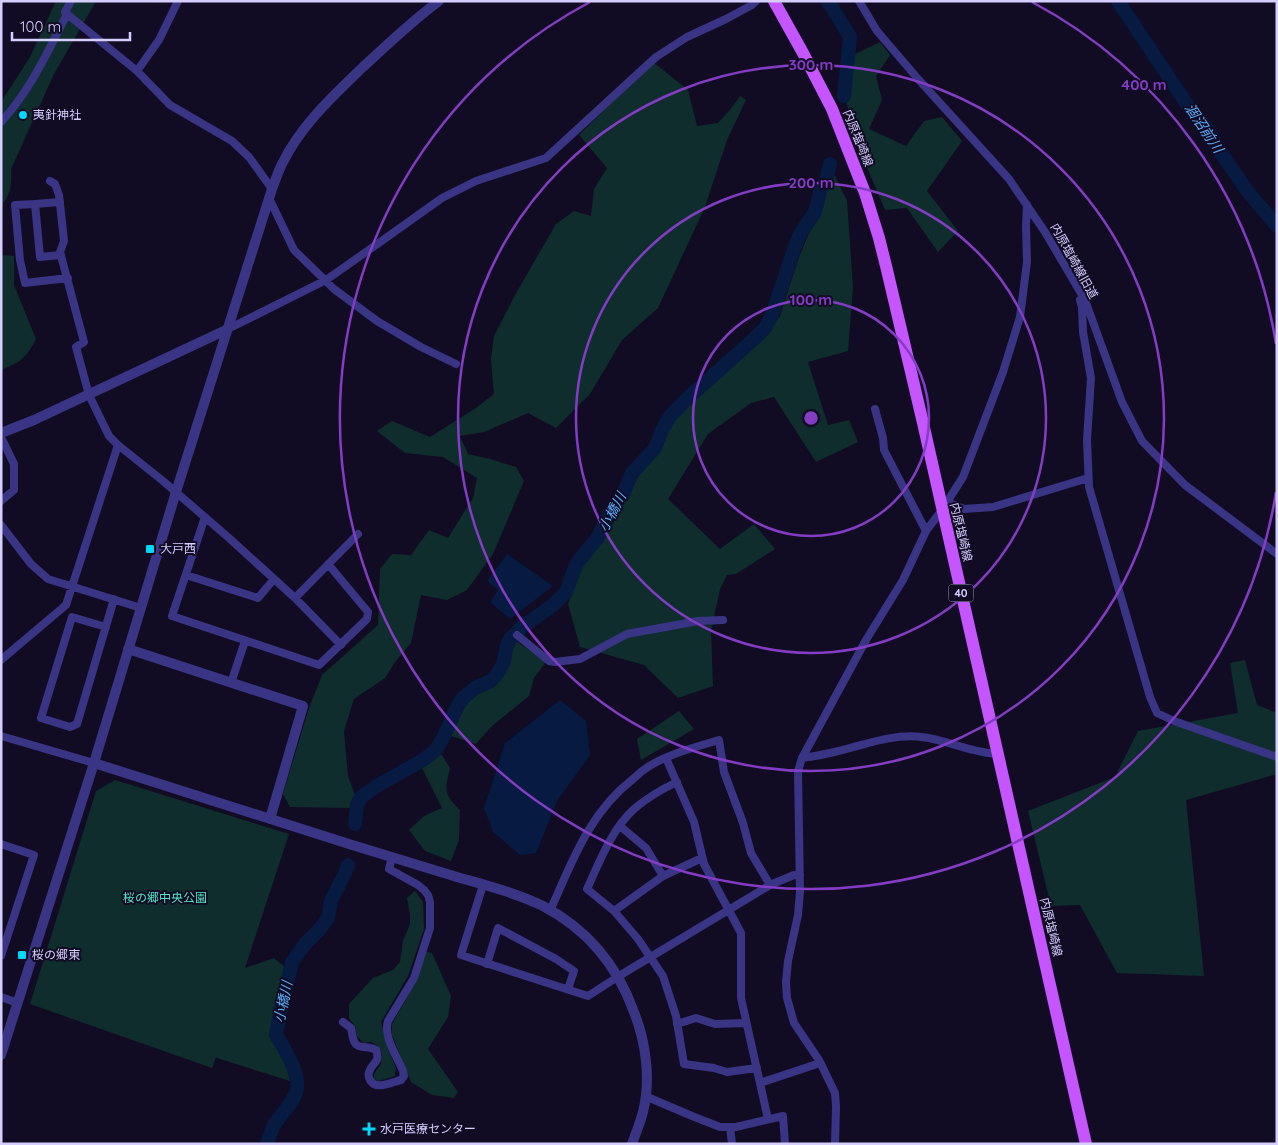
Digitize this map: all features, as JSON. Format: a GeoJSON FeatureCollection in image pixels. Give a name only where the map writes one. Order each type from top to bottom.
{"type":"FeatureCollection","features":[{"type":"Feature","properties":{"kind":"main road","name":"内原塩崎線"},"geometry":{"type":"LineString","coordinates":[[774,1],[832,109],[865,193],[887,270],[944,506],[997,754],[1086,1144]]}},
{"type":"Feature","properties":{"kind":"street"},"geometry":{"type":"LineString","coordinates":[[1,122],[20,98],[36,73],[67,14],[65,12],[71,1]]}},
{"type":"Feature","properties":{"kind":"street"},"geometry":{"type":"LineString","coordinates":[[137,71],[159,40],[178,1]]}},
{"type":"Feature","properties":{"kind":"street"},"geometry":{"type":"LineString","coordinates":[[1,1055],[94,763],[226,330],[270,194],[282,164],[294,144],[325,104],[395,37],[439,1]]}},
{"type":"Feature","properties":{"kind":"street"},"geometry":{"type":"LineString","coordinates":[[1,501],[14,490],[14,464],[1,435],[226,330],[326,280],[442,198],[476,181],[546,158],[656,57],[756,1]]}},
{"type":"Feature","properties":{"kind":"street","name":"内原塩崎線旧道"},"geometry":{"type":"LineString","coordinates":[[859,1],[877,31],[919,80],[1010,179],[1045,232],[1085,300],[1122,402],[1142,441],[1185,485],[1277,554]]}},
{"type":"Feature","properties":{"kind":"street"},"geometry":{"type":"LineString","coordinates":[[67,14],[137,71],[170,105],[232,140],[249,157],[270,194],[294,250],[344,298],[377,321],[421,347],[456,364]]}},
{"type":"Feature","properties":{"kind":"street"},"geometry":{"type":"LineString","coordinates":[[50,181],[55,184],[59,194],[64,241],[60,252],[84,342],[76,347],[89,395],[109,436],[205,517],[274,579],[341,645]]}},
{"type":"Feature","properties":{"kind":"street"},"geometry":{"type":"LineString","coordinates":[[60,202],[15,205],[20,260],[25,283],[68,278]]}},
{"type":"Feature","properties":{"kind":"street"},"geometry":{"type":"LineString","coordinates":[[35,204],[40,257],[61,255]]}},
{"type":"Feature","properties":{"kind":"street"},"geometry":{"type":"LineString","coordinates":[[834,1144],[835,1093],[820,1063],[794,1023],[787,998],[788,961],[798,915],[800,874],[798,771],[802,758],[866,640],[903,580],[926,531],[963,477],[1003,372],[1020,317],[1027,262],[1027,205]]}},
{"type":"Feature","properties":{"kind":"street"},"geometry":{"type":"LineString","coordinates":[[1077,286],[1082,307],[1083,332],[1091,378],[1087,440],[1089,487],[1150,697],[1157,713],[1174,721],[1277,757]]}},
{"type":"Feature","properties":{"kind":"street"},"geometry":{"type":"LineString","coordinates":[[875,409],[883,438],[884,450],[926,531]]}},
{"type":"Feature","properties":{"kind":"street"},"geometry":{"type":"LineString","coordinates":[[1,660],[66,604],[118,445]]}},
{"type":"Feature","properties":{"kind":"street"},"geometry":{"type":"LineString","coordinates":[[944,506],[964,509],[993,507],[1088,478]]}},
{"type":"Feature","properties":{"kind":"street"},"geometry":{"type":"LineString","coordinates":[[205,517],[172,616],[319,666],[367,619],[368,612],[328,564]]}},
{"type":"Feature","properties":{"kind":"street"},"geometry":{"type":"LineString","coordinates":[[1,525],[31,564],[48,579],[141,608]]}},
{"type":"Feature","properties":{"kind":"street"},"geometry":{"type":"LineString","coordinates":[[295,598],[358,534]]}},
{"type":"Feature","properties":{"kind":"street"},"geometry":{"type":"LineString","coordinates":[[186,575],[258,598],[274,579]]}},
{"type":"Feature","properties":{"kind":"street"},"geometry":{"type":"LineString","coordinates":[[106,627],[72,617],[41,718],[70,727],[77,724],[106,627],[114,599]]}},
{"type":"Feature","properties":{"kind":"street"},"geometry":{"type":"LineString","coordinates":[[517,636],[549,661],[556,662],[580,659],[627,634],[698,621],[723,620]]}},
{"type":"Feature","properties":{"kind":"street"},"geometry":{"type":"LineString","coordinates":[[231,683],[245,641]]}},
{"type":"Feature","properties":{"kind":"street"},"geometry":{"type":"LineString","coordinates":[[128,649],[303,706],[270,819]]}},
{"type":"Feature","properties":{"kind":"street"},"geometry":{"type":"LineString","coordinates":[[1,736],[483,884],[528,900],[568,922],[600,950],[619,976],[630,999],[641,1035],[647,1082],[643,1110],[632,1144]]}},
{"type":"Feature","properties":{"kind":"street"},"geometry":{"type":"LineString","coordinates":[[802,758],[891,737],[922,737],[984,753],[997,754]]}},
{"type":"Feature","properties":{"kind":"street"},"geometry":{"type":"LineString","coordinates":[[550,911],[584,836],[619,789],[650,766],[666,758],[720,740],[724,772],[743,823],[751,853],[770,885]]}},
{"type":"Feature","properties":{"kind":"street"},"geometry":{"type":"LineString","coordinates":[[666,758],[694,822],[704,864],[741,933],[741,998],[768,1119]]}},
{"type":"Feature","properties":{"kind":"street"},"geometry":{"type":"LineString","coordinates":[[677,782],[663,789],[634,809],[620,826],[604,851],[587,889],[614,911],[638,939],[662,976],[676,1016],[684,1064],[714,1068],[727,1072],[756,1068]]}},
{"type":"Feature","properties":{"kind":"street"},"geometry":{"type":"LineString","coordinates":[[620,826],[646,848],[663,876]]}},
{"type":"Feature","properties":{"kind":"street"},"geometry":{"type":"LineString","coordinates":[[1,844],[34,855],[1,956]]}},
{"type":"Feature","properties":{"kind":"street"},"geometry":{"type":"LineString","coordinates":[[343,1022],[351,1028],[355,1044],[376,1050],[377,1061],[368,1075],[372,1083],[380,1086],[401,1080],[404,1076],[403,1071],[388,1038],[386,1028],[388,1021],[414,978],[430,928],[430,902],[424,890],[418,885],[389,869],[392,857]]}},
{"type":"Feature","properties":{"kind":"street"},"geometry":{"type":"LineString","coordinates":[[614,911],[663,876],[702,858]]}},
{"type":"Feature","properties":{"kind":"street"},"geometry":{"type":"LineString","coordinates":[[483,884],[460,955],[588,996],[770,885],[800,874]]}},
{"type":"Feature","properties":{"kind":"street"},"geometry":{"type":"LineString","coordinates":[[1,924],[10,928]]}},
{"type":"Feature","properties":{"kind":"street"},"geometry":{"type":"LineString","coordinates":[[487,964],[498,928],[556,959],[574,971],[568,989]]}},
{"type":"Feature","properties":{"kind":"street"},"geometry":{"type":"LineString","coordinates":[[1,997],[18,1003]]}},
{"type":"Feature","properties":{"kind":"street"},"geometry":{"type":"LineString","coordinates":[[677,1024],[696,1018],[715,1024],[746,1023]]}},
{"type":"Feature","properties":{"kind":"street"},"geometry":{"type":"LineString","coordinates":[[760,1084],[820,1063]]}},
{"type":"Feature","properties":{"kind":"street"},"geometry":{"type":"LineString","coordinates":[[645,1096],[720,1127],[736,1127],[783,1116],[785,1144]]}},
{"type":"Feature","properties":{"kind":"street"},"geometry":{"type":"LineString","coordinates":[[730,1127],[732,1144]]}},
{"type":"Feature","properties":{"kind":"green space"},"geometry":{"type":"Polygon","coordinates":[[[56,1],[96,1],[54,74],[11,169],[9,193],[1,205],[1,102],[30,57],[56,1]]]}},
{"type":"Feature","properties":{"kind":"green space"},"geometry":{"type":"Polygon","coordinates":[[[880,42],[890,55],[876,76],[882,100],[869,129],[906,146],[924,121],[942,117],[962,141],[927,191],[958,231],[938,252],[907,208],[885,210],[852,125],[846,100],[852,84],[851,56],[880,42]]]}},
{"type":"Feature","properties":{"kind":"green space"},"geometry":{"type":"Polygon","coordinates":[[[653,62],[688,90],[697,126],[718,123],[740,96],[746,100],[727,140],[705,207],[658,308],[622,340],[590,394],[556,428],[528,413],[484,432],[460,436],[468,454],[516,467],[524,481],[493,554],[467,590],[447,600],[421,595],[411,643],[395,662],[385,678],[354,699],[344,731],[348,776],[355,795],[351,808],[290,807],[283,794],[309,708],[322,675],[378,625],[380,569],[392,554],[411,555],[429,530],[448,538],[473,498],[477,478],[443,457],[405,453],[377,431],[392,421],[430,437],[476,408],[494,394],[491,359],[494,336],[556,224],[574,211],[591,216],[594,189],[607,168],[579,135],[653,62]]]}},
{"type":"Feature","properties":{"kind":"green space"},"geometry":{"type":"Polygon","coordinates":[[[834,174],[847,201],[853,287],[848,351],[808,362],[828,425],[849,420],[858,442],[816,462],[774,397],[751,403],[708,434],[668,499],[720,549],[754,524],[775,549],[736,574],[727,575],[720,589],[711,631],[713,686],[678,698],[644,665],[580,647],[568,604],[584,564],[614,522],[639,475],[678,413],[755,346],[780,316],[799,257],[834,174]]]}},
{"type":"Feature","properties":{"kind":"green space"},"geometry":{"type":"Polygon","coordinates":[[[1,255],[14,256],[14,285],[36,339],[22,359],[1,370],[1,255]]]}},
{"type":"Feature","properties":{"kind":"green space"},"geometry":{"type":"Polygon","coordinates":[[[516,641],[546,662],[534,678],[529,696],[492,726],[476,744],[451,736],[459,712],[474,694],[498,678],[516,641]]]}},
{"type":"Feature","properties":{"kind":"green space"},"geometry":{"type":"Polygon","coordinates":[[[1245,660],[1257,705],[1277,713],[1277,774],[1186,800],[1204,976],[1117,973],[1080,905],[1051,906],[1028,811],[1115,777],[1138,731],[1238,713],[1230,663],[1245,660]]]}},
{"type":"Feature","properties":{"kind":"green space"},"geometry":{"type":"Polygon","coordinates":[[[679,711],[694,729],[641,760],[637,739],[679,711]]]}},
{"type":"Feature","properties":{"kind":"green space"},"geometry":{"type":"Polygon","coordinates":[[[440,752],[450,768],[446,787],[448,795],[460,810],[459,840],[451,861],[425,851],[409,830],[424,816],[442,808],[422,768],[440,752]]]}},
{"type":"Feature","properties":{"kind":"green space","name":"桜の郷中央公園"},"geometry":{"type":"Polygon","coordinates":[[[115,780],[289,834],[245,968],[274,958],[285,967],[273,1032],[284,1055],[290,1081],[216,1057],[212,1068],[30,1004],[96,791],[115,780]]]}},
{"type":"Feature","properties":{"kind":"green space"},"geometry":{"type":"Polygon","coordinates":[[[415,891],[423,902],[424,929],[408,976],[381,1022],[387,1046],[396,1068],[395,1076],[379,1081],[374,1079],[374,1074],[381,1064],[382,1054],[378,1046],[371,1042],[363,1043],[357,1036],[355,1026],[349,1018],[349,1004],[373,978],[393,970],[400,962],[403,941],[410,924],[407,898],[415,891]]]}},
{"type":"Feature","properties":{"kind":"green space"},"geometry":{"type":"Polygon","coordinates":[[[425,951],[432,953],[451,996],[448,1017],[428,1049],[458,1092],[454,1098],[432,1095],[411,1082],[392,1035],[392,1024],[418,978],[425,951]]]}},
{"type":"Feature","properties":{"kind":"water"},"geometry":{"type":"Polygon","coordinates":[[[507,554],[553,586],[510,619],[490,602],[498,590],[487,581],[507,554]]]}},
{"type":"Feature","properties":{"kind":"water"},"geometry":{"type":"Polygon","coordinates":[[[560,700],[586,721],[590,755],[557,801],[536,853],[520,855],[493,832],[484,808],[505,743],[560,700]]]}},
{"type":"Feature","properties":{"kind":"waterway","name":"小橋川"},"geometry":{"type":"LineString","coordinates":[[828,1],[850,37],[844,96]]}},
{"type":"Feature","properties":{"kind":"waterway","name":"涸沼前川"},"geometry":{"type":"LineString","coordinates":[[1118,1],[1194,115],[1207,128],[1221,153],[1248,192],[1277,226]]}},
{"type":"Feature","properties":{"kind":"waterway","name":"小橋川"},"geometry":{"type":"LineString","coordinates":[[355,824],[357,805],[361,797],[423,760],[436,750],[463,698],[475,688],[491,681],[497,674],[503,664],[510,639],[522,627],[553,605],[566,592],[577,563],[598,537],[612,508],[623,494],[632,473],[655,448],[670,416],[765,328],[772,315],[800,234],[815,212],[830,164]]}},
{"type":"Feature","properties":{"kind":"waterway","name":"小橋川"},"geometry":{"type":"LineString","coordinates":[[267,1144],[274,1125],[290,1104],[297,1089],[294,1068],[276,1035],[292,962],[328,918],[331,901],[348,865]]}},
{"type":"Feature","properties":{"kind":"place","name":"夷針神社"},"geometry":{"type":"Point","coordinates":[23,115]}},
{"type":"Feature","properties":{"kind":"place","name":"大戸西"},"geometry":{"type":"Point","coordinates":[150,549]}},
{"type":"Feature","properties":{"kind":"place","name":"桜の郷東"},"geometry":{"type":"Point","coordinates":[22,955]}},
{"type":"Feature","properties":{"kind":"place","name":"水戸医療センター"},"geometry":{"type":"Point","coordinates":[369,1129]}}]}
